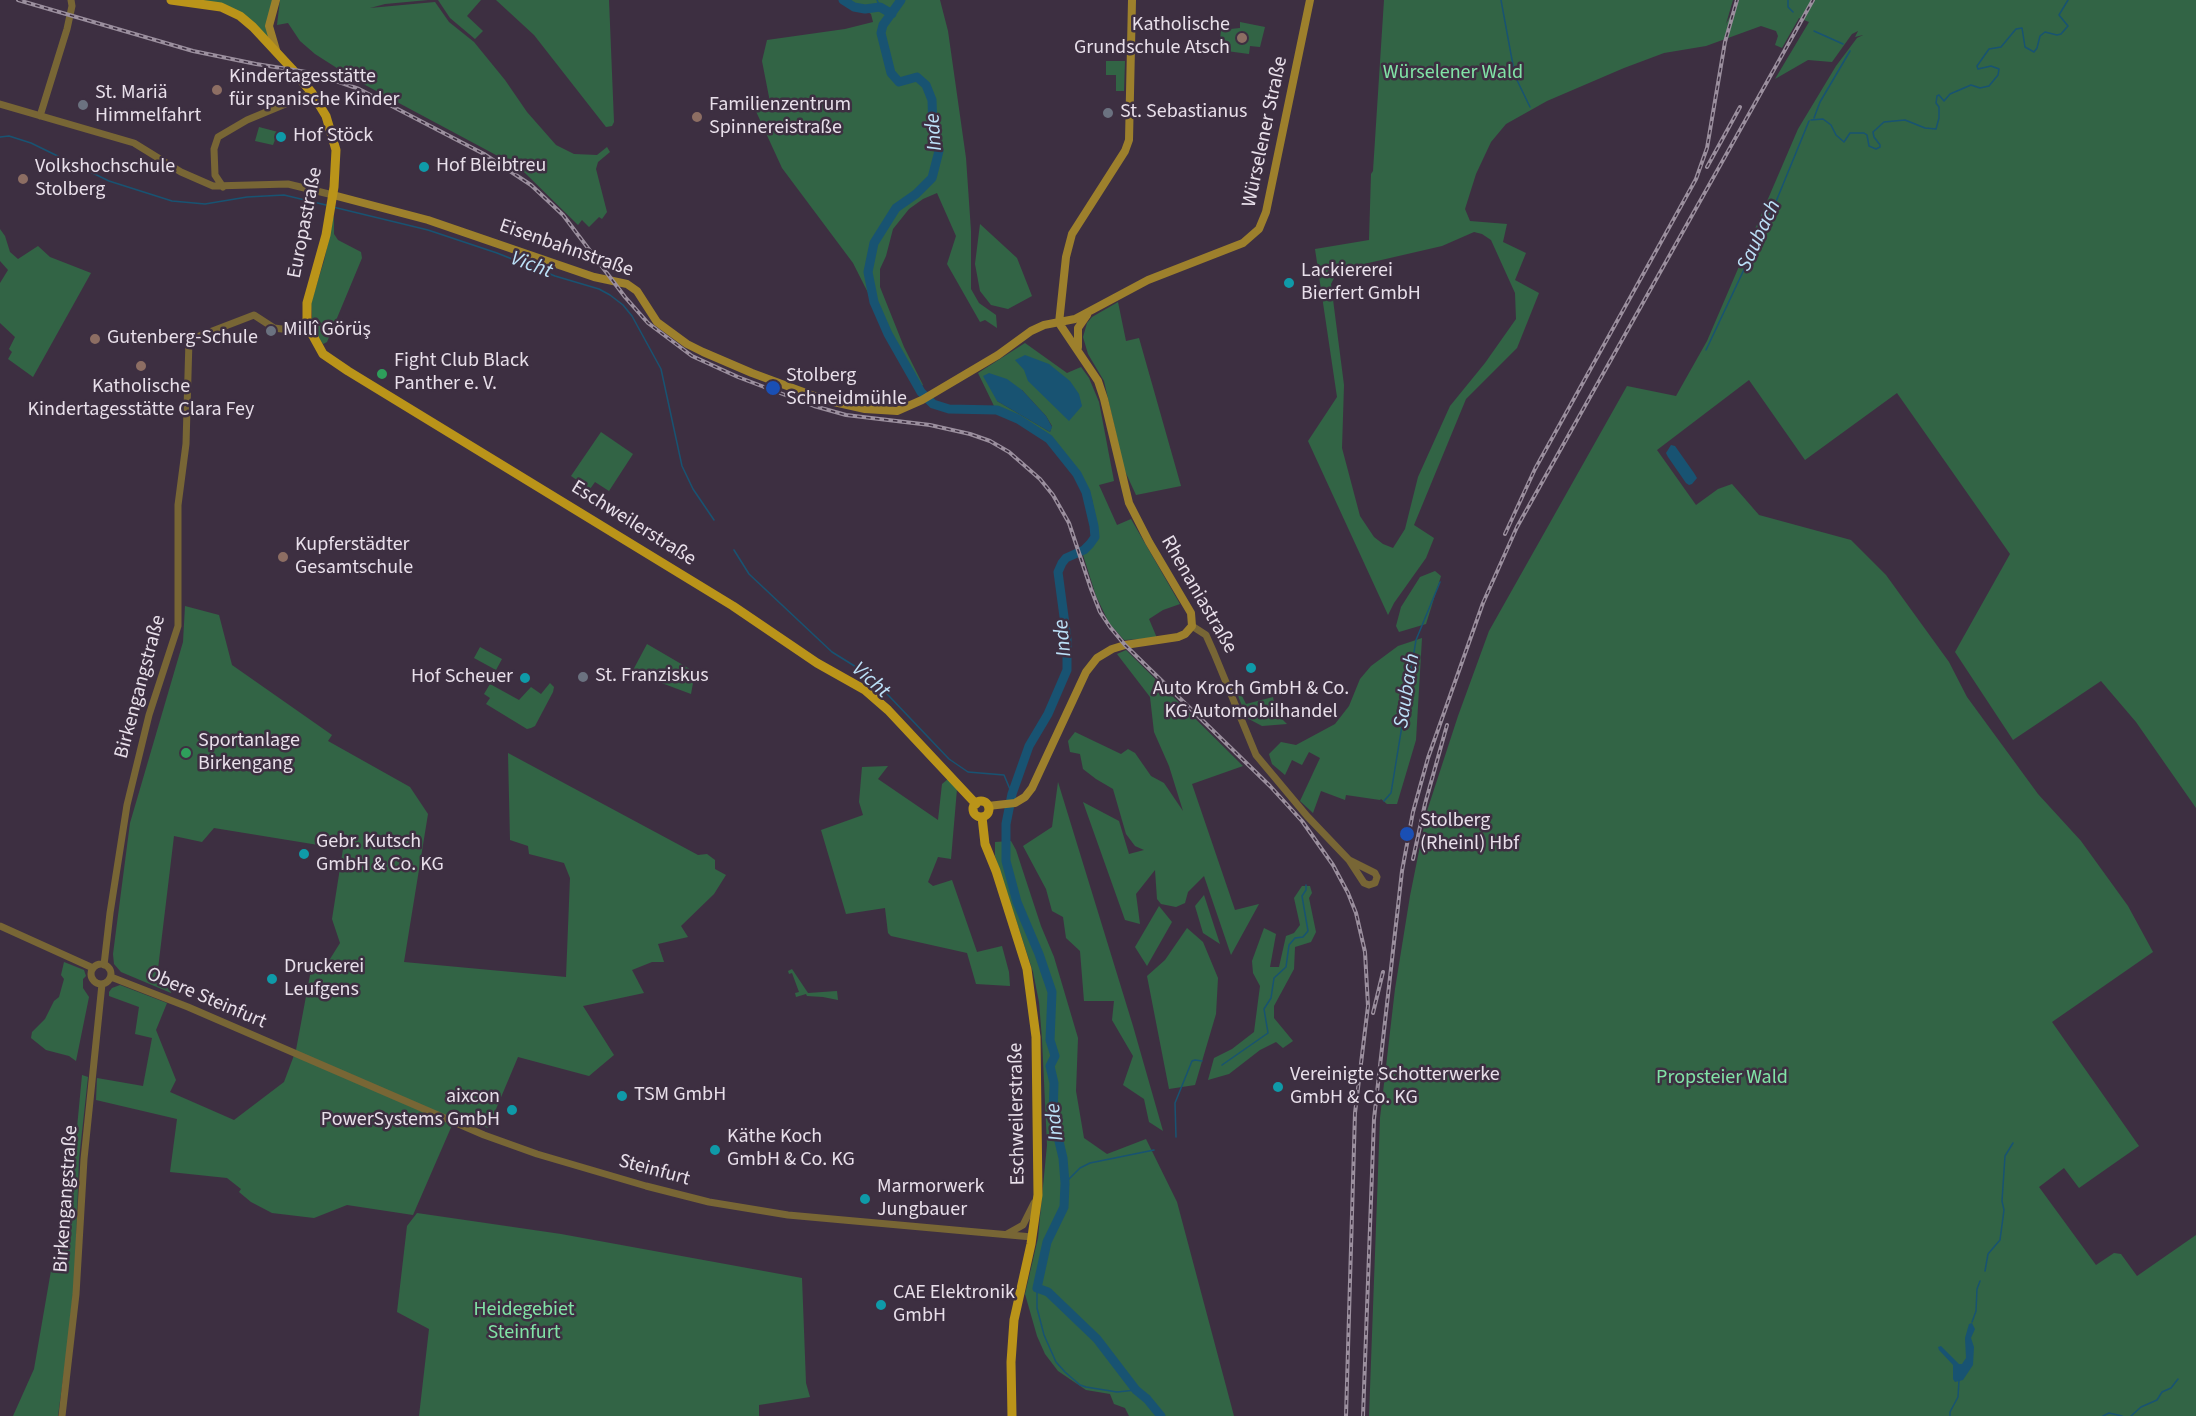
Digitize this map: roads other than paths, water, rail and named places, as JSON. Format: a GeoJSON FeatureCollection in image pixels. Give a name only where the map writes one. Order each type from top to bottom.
{"type":"FeatureCollection","features":[{"type":"Feature","properties":{"kind":"main road","name":"Europastraße"},"geometry":{"type":"LineString","coordinates":[[171,0],[205,3],[230,10],[248,22],[312,93],[326,116],[334,138],[336,163],[322,249],[307,303],[307,325]]}},
{"type":"Feature","properties":{"kind":"main road"},"geometry":{"type":"LineString","coordinates":[[276,0],[269,26],[278,53]]}},
{"type":"Feature","properties":{"kind":"main road"},"geometry":{"type":"LineString","coordinates":[[1059,323],[1066,257],[1072,234],[1125,151],[1129,140],[1132,0]]}},
{"type":"Feature","properties":{"kind":"main road","name":"Würselener Straße"},"geometry":{"type":"LineString","coordinates":[[1059,323],[1075,319],[1148,280],[1243,243],[1258,229],[1266,212],[1310,0]]}},
{"type":"Feature","properties":{"kind":"main road","name":"Eisenbahnstraße"},"geometry":{"type":"LineString","coordinates":[[331,203],[438,223],[594,277],[627,284],[638,291],[657,322],[687,344],[721,361],[801,392],[838,403],[885,412],[901,410],[922,400],[998,355],[1030,331],[1044,325],[1059,323]]}},
{"type":"Feature","properties":{"kind":"main road"},"geometry":{"type":"LineString","coordinates":[[1079,350],[1078,328],[1094,308]]}},
{"type":"Feature","properties":{"kind":"main road","name":"Rhenaniastraße"},"geometry":{"type":"LineString","coordinates":[[1059,323],[1098,381],[1129,502],[1149,542],[1191,613],[1192,626]]}},
{"type":"Feature","properties":{"kind":"main road","name":"Eschweilerstraße"},"geometry":{"type":"LineString","coordinates":[[307,325],[321,352],[334,362],[733,606],[806,657],[872,695],[976,804]]}},
{"type":"Feature","properties":{"kind":"main road"},"geometry":{"type":"LineString","coordinates":[[988,806],[988,813],[982,817],[976,816],[974,812],[976,804],[982,802],[988,806],[1015,803],[1032,788],[1086,672],[1097,658],[1112,649],[1125,645],[1178,637],[1185,634],[1192,626]]}},
{"type":"Feature","properties":{"kind":"main road","name":"Eschweilerstraße"},"geometry":{"type":"LineString","coordinates":[[982,817],[985,844],[1023,954],[1036,1037],[1038,1195],[1032,1237],[1014,1320],[1011,1362],[1012,1416]]}},
{"type":"Feature","properties":{"kind":"street"},"geometry":{"type":"LineString","coordinates":[[40,116],[67,29],[72,6],[71,0]]}},
{"type":"Feature","properties":{"kind":"street"},"geometry":{"type":"LineString","coordinates":[[221,186],[215,175],[214,149],[219,137],[236,126],[312,93]]}},
{"type":"Feature","properties":{"kind":"street"},"geometry":{"type":"LineString","coordinates":[[0,104],[134,143],[188,176],[221,186]]}},
{"type":"Feature","properties":{"kind":"street","name":"Eisenbahnstraße"},"geometry":{"type":"LineString","coordinates":[[221,186],[288,184],[331,203]]}},
{"type":"Feature","properties":{"kind":"street","name":"Birkengangstraße"},"geometry":{"type":"LineString","coordinates":[[104,965],[127,805],[158,684],[178,626],[178,499],[186,444],[189,340],[254,315],[274,328],[307,325]]}},
{"type":"Feature","properties":{"kind":"street","name":"Rhenaniastraße"},"geometry":{"type":"LineString","coordinates":[[1192,626],[1206,635],[1256,755],[1307,816],[1349,860]]}},
{"type":"Feature","properties":{"kind":"street"},"geometry":{"type":"LineString","coordinates":[[0,926],[93,968]]}},
{"type":"Feature","properties":{"kind":"street"},"geometry":{"type":"LineString","coordinates":[[104,965],[111,971],[111,977],[102,984],[93,979],[93,968],[104,965]]}},
{"type":"Feature","properties":{"kind":"street","name":"Obere Steinfurt"},"geometry":{"type":"LineString","coordinates":[[111,977],[188,1007],[288,1052]]}},
{"type":"Feature","properties":{"kind":"street","name":"Birkengangstraße"},"geometry":{"type":"LineString","coordinates":[[62,1416],[75,1307],[84,1159],[102,984]]}},
{"type":"Feature","properties":{"kind":"street","name":"Steinfurt"},"geometry":{"type":"LineString","coordinates":[[288,1052],[514,1146],[588,1170],[679,1195],[746,1209],[815,1219],[1032,1237]]}},
{"type":"Feature","properties":{"kind":"street"},"geometry":{"type":"LineString","coordinates":[[1006,1234],[1023,1226],[1038,1195]]}},
{"type":"Feature","properties":{"kind":"water"},"geometry":{"type":"Polygon","coordinates":[[[1025,355],[1049,364],[1070,381],[1079,394],[1082,406],[1069,421],[1028,381],[1024,370],[1015,360],[1025,355]]]}},
{"type":"Feature","properties":{"kind":"water"},"geometry":{"type":"Polygon","coordinates":[[[989,373],[1007,379],[1022,390],[1046,416],[1052,427],[1050,432],[997,401],[983,376],[989,373]]]}},
{"type":"Feature","properties":{"kind":"water"},"geometry":{"type":"Polygon","coordinates":[[[1671,445],[1675,446],[1697,478],[1692,484],[1686,483],[1668,457],[1666,453],[1671,445]]]}},
{"type":"Feature","properties":{"kind":"water"},"geometry":{"type":"Polygon","coordinates":[[[1972,1323],[1975,1329],[1971,1338],[1974,1347],[1973,1365],[1963,1380],[1955,1382],[1953,1365],[1938,1347],[1941,1346],[1959,1364],[1962,1364],[1966,1358],[1965,1338],[1969,1324],[1972,1323]]]}},
{"type":"Feature","properties":{"kind":"waterway","name":"Inde"},"geometry":{"type":"LineString","coordinates":[[843,0],[854,7],[865,9],[880,7],[892,14]]}},
{"type":"Feature","properties":{"kind":"waterway","name":"Inde"},"geometry":{"type":"LineString","coordinates":[[877,0],[880,7]]}},
{"type":"Feature","properties":{"kind":"waterway","name":"Inde"},"geometry":{"type":"LineString","coordinates":[[901,0],[883,25],[881,33],[891,73],[899,82],[917,77],[926,85],[932,100],[933,128],[939,151],[932,178],[916,194],[896,208],[874,243],[868,272],[874,302],[888,334],[921,392],[933,404],[949,409],[997,410],[1018,419],[1049,439],[1077,474],[1086,492],[1094,526],[1095,537],[1090,544],[1084,550],[1066,558],[1058,572],[1067,639],[1067,670],[1048,714],[1029,746],[1012,794],[1006,824],[1006,861],[1017,902],[1052,992],[1050,1040],[1055,1056],[1050,1066],[1054,1083],[1053,1116],[1063,1158],[1065,1183],[1064,1207],[1047,1242],[1037,1288],[1048,1292],[1097,1339],[1136,1390],[1161,1416]]}},
{"type":"Feature","properties":{"kind":"waterway"},"geometry":{"type":"LineString","coordinates":[[1501,0],[1515,76],[1530,107]]}},
{"type":"Feature","properties":{"kind":"waterway"},"geometry":{"type":"LineString","coordinates":[[1788,0],[1788,7],[1793,12]]}},
{"type":"Feature","properties":{"kind":"waterway","name":"Saubach"},"geometry":{"type":"LineString","coordinates":[[1811,120],[1823,119],[1831,125],[1836,135],[1844,142],[1850,133],[1864,133],[1867,135],[1869,146],[1876,149],[1880,145],[1873,132],[1884,122],[1905,120],[1925,128],[1936,129],[1939,118],[1937,96],[1939,95],[1944,101],[1950,94],[1971,85],[1980,88],[1989,86],[1998,75],[1999,69],[1991,66],[1978,69],[1977,66],[1989,49],[2001,47],[2016,29],[2022,28],[2025,47],[2034,52],[2040,36],[2045,32],[2061,34],[2068,26],[2059,15],[2068,0]]}},
{"type":"Feature","properties":{"kind":"waterway"},"geometry":{"type":"LineString","coordinates":[[1814,31],[1843,44]]}},
{"type":"Feature","properties":{"kind":"waterway"},"geometry":{"type":"LineString","coordinates":[[1814,118],[1820,102],[1850,51]]}},
{"type":"Feature","properties":{"kind":"waterway","name":"Saubach"},"geometry":{"type":"LineString","coordinates":[[1706,350],[1775,204],[1809,121]]}},
{"type":"Feature","properties":{"kind":"waterway"},"geometry":{"type":"LineString","coordinates":[[0,137],[9,136],[31,143],[109,181],[172,201],[205,204],[247,197],[284,195],[326,205]]}},
{"type":"Feature","properties":{"kind":"waterway","name":"Vicht"},"geometry":{"type":"LineString","coordinates":[[333,207],[428,230],[497,253],[555,276],[599,289],[623,305],[632,316],[661,369],[682,466],[693,489],[714,520]]}},
{"type":"Feature","properties":{"kind":"waterway","name":"Vicht"},"geometry":{"type":"LineString","coordinates":[[734,550],[749,574],[832,652],[869,675],[949,759],[968,772],[1004,775],[1012,794]]}},
{"type":"Feature","properties":{"kind":"waterway","name":"Saubach"},"geometry":{"type":"LineString","coordinates":[[1384,801],[1391,793],[1416,640],[1440,582]]}},
{"type":"Feature","properties":{"kind":"waterway","name":"Saubach"},"geometry":{"type":"LineString","coordinates":[[1222,1065],[1268,1033],[1264,1009],[1271,998],[1274,978],[1286,967],[1289,945],[1295,938],[1303,937],[1308,931],[1302,896],[1306,885]]}},
{"type":"Feature","properties":{"kind":"waterway","name":"Saubach"},"geometry":{"type":"LineString","coordinates":[[1176,1137],[1175,1103],[1192,1061],[1202,1061]]}},
{"type":"Feature","properties":{"kind":"waterway"},"geometry":{"type":"LineString","coordinates":[[1985,1271],[1988,1254],[2000,1240],[2004,1210],[2002,1201],[2005,1156],[2013,1143]]}},
{"type":"Feature","properties":{"kind":"waterway","name":"Saubach"},"geometry":{"type":"LineString","coordinates":[[1065,1183],[1080,1168],[1090,1163],[1154,1150]]}},
{"type":"Feature","properties":{"kind":"waterway"},"geometry":{"type":"LineString","coordinates":[[1972,1322],[1976,1311],[1977,1289],[1980,1281]]}},
{"type":"Feature","properties":{"kind":"waterway"},"geometry":{"type":"LineString","coordinates":[[1037,1288],[1037,1308],[1044,1335],[1056,1362],[1065,1372],[1080,1385],[1086,1387],[1117,1392],[1136,1390]]}},
{"type":"Feature","properties":{"kind":"waterway"},"geometry":{"type":"LineString","coordinates":[[2131,1416],[2141,1407],[2157,1400],[2162,1392],[2171,1388],[2178,1379]]}},
{"type":"Feature","properties":{"kind":"waterway"},"geometry":{"type":"LineString","coordinates":[[1950,1416],[1958,1397],[1959,1380]]}},
{"type":"Feature","properties":{"kind":"waterway"},"geometry":{"type":"LineString","coordinates":[[2103,1416],[2109,1413],[2122,1416]]}},
{"type":"Feature","properties":{"kind":"railway"},"geometry":{"type":"LineString","coordinates":[[18,0],[193,51],[313,73],[359,89],[484,154],[531,185],[563,215],[625,297],[648,323],[692,356],[738,377],[814,406],[846,415],[930,425],[990,441],[1009,452],[1040,479],[1053,495],[1069,523],[1100,612],[1110,627],[1125,645],[1270,786],[1302,821],[1333,865],[1356,913],[1365,952],[1368,1006],[1355,1113],[1346,1416]]}},
{"type":"Feature","properties":{"kind":"railway"},"geometry":{"type":"LineString","coordinates":[[1505,534],[1535,469],[1696,179],[1707,148],[1725,42],[1737,0]]}},
{"type":"Feature","properties":{"kind":"railway"},"geometry":{"type":"LineString","coordinates":[[1363,1416],[1374,1119],[1402,871],[1413,812],[1428,758],[1483,603],[1517,527],[1813,0]]}},
{"type":"Feature","properties":{"kind":"railway"},"geometry":{"type":"LineString","coordinates":[[1707,167],[1740,107]]}},
{"type":"Feature","properties":{"kind":"railway"},"geometry":{"type":"LineString","coordinates":[[1413,859],[1425,804],[1447,725]]}},
{"type":"Feature","properties":{"kind":"railway"},"geometry":{"type":"LineString","coordinates":[[1373,1013],[1383,972]]}},
{"type":"Feature","properties":{"kind":"place","name":"Katholische Grundschule Atsch"},"geometry":{"type":"Point","coordinates":[1242,38]}},
{"type":"Feature","properties":{"kind":"place","name":"Kindertagesstätte für spanische Kinder"},"geometry":{"type":"Point","coordinates":[217,90]}},
{"type":"Feature","properties":{"kind":"place","name":"St. Mariä Himmelfahrt"},"geometry":{"type":"Point","coordinates":[83,105]}},
{"type":"Feature","properties":{"kind":"place","name":"St. Sebastianus"},"geometry":{"type":"Point","coordinates":[1108,113]}},
{"type":"Feature","properties":{"kind":"place","name":"Familienzentrum Spinnereistraße"},"geometry":{"type":"Point","coordinates":[697,117]}},
{"type":"Feature","properties":{"kind":"place","name":"Hof Stöck"},"geometry":{"type":"Point","coordinates":[281,137]}},
{"type":"Feature","properties":{"kind":"place","name":"Hof Bleibtreu"},"geometry":{"type":"Point","coordinates":[424,167]}},
{"type":"Feature","properties":{"kind":"place","name":"Volkshochschule Stolberg"},"geometry":{"type":"Point","coordinates":[23,179]}},
{"type":"Feature","properties":{"kind":"place","name":"Lackiererei Bierfert GmbH"},"geometry":{"type":"Point","coordinates":[1289,283]}},
{"type":"Feature","properties":{"kind":"place","name":"Millî Görüş"},"geometry":{"type":"Point","coordinates":[271,331]}},
{"type":"Feature","properties":{"kind":"place","name":"Gutenberg-Schule"},"geometry":{"type":"Point","coordinates":[95,339]}},
{"type":"Feature","properties":{"kind":"place","name":"Katholische Kindertagesstätte Clara Fey"},"geometry":{"type":"Point","coordinates":[141,366]}},
{"type":"Feature","properties":{"kind":"place","name":"Fight Club Black Panther e. V."},"geometry":{"type":"Point","coordinates":[382,374]}},
{"type":"Feature","properties":{"kind":"place","name":"Stolberg Schneidmühle"},"geometry":{"type":"Point","coordinates":[773,388]}},
{"type":"Feature","properties":{"kind":"place","name":"Kupferstädter Gesamtschule"},"geometry":{"type":"Point","coordinates":[283,557]}},
{"type":"Feature","properties":{"kind":"place","name":"Auto Kroch GmbH & Co. KG Automobilhandel"},"geometry":{"type":"Point","coordinates":[1251,668]}},
{"type":"Feature","properties":{"kind":"place","name":"St. Franziskus"},"geometry":{"type":"Point","coordinates":[583,677]}},
{"type":"Feature","properties":{"kind":"place","name":"Hof Scheuer"},"geometry":{"type":"Point","coordinates":[525,678]}},
{"type":"Feature","properties":{"kind":"place","name":"Sportanlage Birkengang"},"geometry":{"type":"Point","coordinates":[186,753]}},
{"type":"Feature","properties":{"kind":"place","name":"Stolberg (Rheinl) Hbf"},"geometry":{"type":"Point","coordinates":[1407,834]}},
{"type":"Feature","properties":{"kind":"place","name":"Gebr. Kutsch GmbH & Co. KG"},"geometry":{"type":"Point","coordinates":[304,854]}},
{"type":"Feature","properties":{"kind":"place","name":"Druckerei Leufgens"},"geometry":{"type":"Point","coordinates":[272,979]}},
{"type":"Feature","properties":{"kind":"place","name":"Vereinigte Schotterwerke GmbH & Co. KG"},"geometry":{"type":"Point","coordinates":[1278,1087]}},
{"type":"Feature","properties":{"kind":"place","name":"TSM GmbH"},"geometry":{"type":"Point","coordinates":[622,1096]}},
{"type":"Feature","properties":{"kind":"place","name":"aixcon PowerSystems GmbH"},"geometry":{"type":"Point","coordinates":[512,1110]}},
{"type":"Feature","properties":{"kind":"place","name":"Käthe Koch GmbH & Co. KG"},"geometry":{"type":"Point","coordinates":[715,1150]}},
{"type":"Feature","properties":{"kind":"place","name":"Marmorwerk Jungbauer"},"geometry":{"type":"Point","coordinates":[865,1199]}},
{"type":"Feature","properties":{"kind":"place","name":"CAE Elektronik GmbH"},"geometry":{"type":"Point","coordinates":[881,1305]}},
{"type":"Feature","properties":{"kind":"park label","name":"Würselener Wald"},"geometry":{"type":"Point","coordinates":[1453,74]}},
{"type":"Feature","properties":{"kind":"park label","name":"Propsteier Wald"},"geometry":{"type":"Point","coordinates":[1722,1079]}},
{"type":"Feature","properties":{"kind":"park label","name":"Heidegebiet Steinfurt"},"geometry":{"type":"Point","coordinates":[524,1322]}}]}
